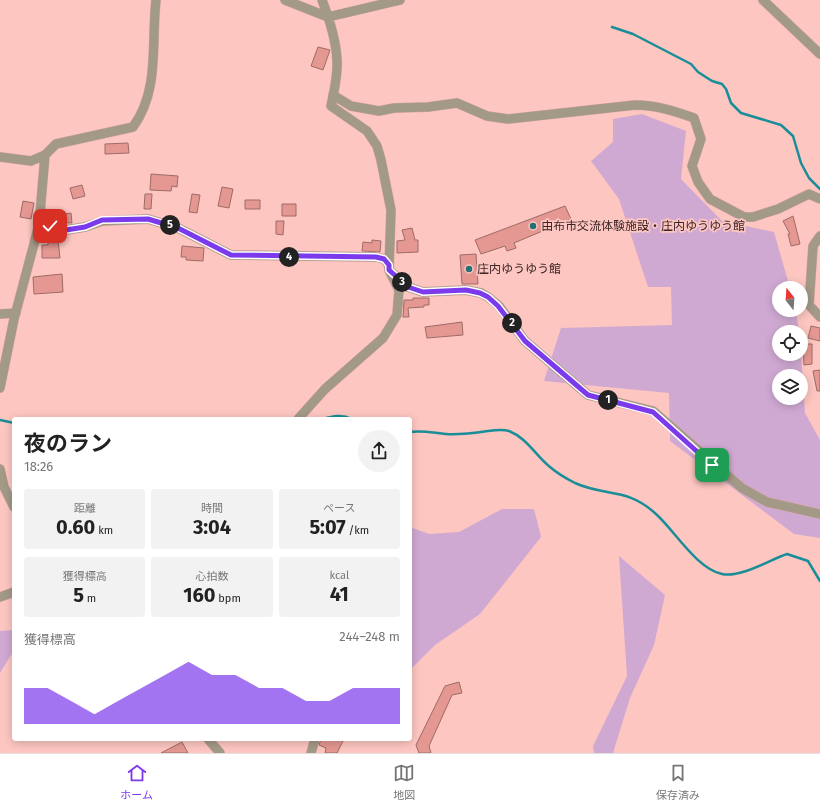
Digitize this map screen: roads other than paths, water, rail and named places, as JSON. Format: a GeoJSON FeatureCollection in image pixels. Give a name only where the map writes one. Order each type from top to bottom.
{"type":"FeatureCollection","features":[{"type":"Feature","properties":{"kind":"street"},"geometry":{"type":"LineString","coordinates":[[0,157],[31,161],[45,155],[56,144],[133,127],[143,113],[149,96],[156,0]]}},
{"type":"Feature","properties":{"kind":"street"},"geometry":{"type":"LineString","coordinates":[[285,0],[328,17],[400,0]]}},
{"type":"Feature","properties":{"kind":"street"},"geometry":{"type":"LineString","coordinates":[[322,0],[328,17],[337,59],[331,106],[366,131],[377,146],[382,160],[391,210],[389,268],[408,287],[423,292],[466,290],[480,293],[488,297],[498,306],[525,341],[588,395],[653,412],[742,488],[767,502],[820,514]]}},
{"type":"Feature","properties":{"kind":"street"},"geometry":{"type":"LineString","coordinates":[[763,0],[820,54]]}},
{"type":"Feature","properties":{"kind":"street"},"geometry":{"type":"LineString","coordinates":[[333,95],[351,106],[379,112],[394,108],[428,107],[457,103],[487,116],[508,119],[635,105],[658,107],[694,118],[701,139],[692,166],[698,182],[710,199],[744,217],[753,217],[778,209],[808,194],[820,199]]}},
{"type":"Feature","properties":{"kind":"street"},"geometry":{"type":"LineString","coordinates":[[0,388],[1,377],[16,313],[39,224],[45,155]]}},
{"type":"Feature","properties":{"kind":"street"},"geometry":{"type":"LineString","coordinates":[[39,224],[66,230],[85,227],[102,220],[148,219],[178,228],[231,255],[376,257],[384,259],[399,290],[397,316],[383,338],[325,389],[300,417]]}},
{"type":"Feature","properties":{"kind":"street"},"geometry":{"type":"LineString","coordinates":[[820,236],[813,246],[810,305],[820,317]]}},
{"type":"Feature","properties":{"kind":"street"},"geometry":{"type":"LineString","coordinates":[[0,314],[16,313]]}},
{"type":"Feature","properties":{"kind":"street"},"geometry":{"type":"LineString","coordinates":[[0,469],[4,487],[12,503]]}},
{"type":"Feature","properties":{"kind":"street"},"geometry":{"type":"LineString","coordinates":[[0,597],[12,593]]}},
{"type":"Feature","properties":{"kind":"street"},"geometry":{"type":"LineString","coordinates":[[210,741],[220,753]]}},
{"type":"Feature","properties":{"kind":"street"},"geometry":{"type":"LineString","coordinates":[[311,753],[314,741]]}},
{"type":"Feature","properties":{"kind":"waterway"},"geometry":{"type":"LineString","coordinates":[[612,27],[633,34],[691,64],[698,72],[712,81],[722,84],[726,89],[731,103],[741,113],[781,125],[793,136],[801,163],[809,178],[820,189]]}},
{"type":"Feature","properties":{"kind":"waterway"},"geometry":{"type":"LineString","coordinates":[[330,417],[347,417]]}},
{"type":"Feature","properties":{"kind":"waterway"},"geometry":{"type":"LineString","coordinates":[[0,420],[12,423]]}},
{"type":"Feature","properties":{"kind":"waterway"},"geometry":{"type":"LineString","coordinates":[[412,432],[456,434],[496,430],[509,431],[521,438],[545,463],[562,476],[586,487],[626,496],[645,505],[663,521],[695,557],[713,571],[730,575],[755,568],[787,554],[808,561],[820,581]]}},
{"type":"Feature","properties":{"kind":"place","name":"由布市交流体験施設・庄内ゆうゆう館"},"geometry":{"type":"Point","coordinates":[533,226]}},
{"type":"Feature","properties":{"kind":"place","name":"庄内ゆうゆう館"},"geometry":{"type":"Point","coordinates":[469,269]}}]}
